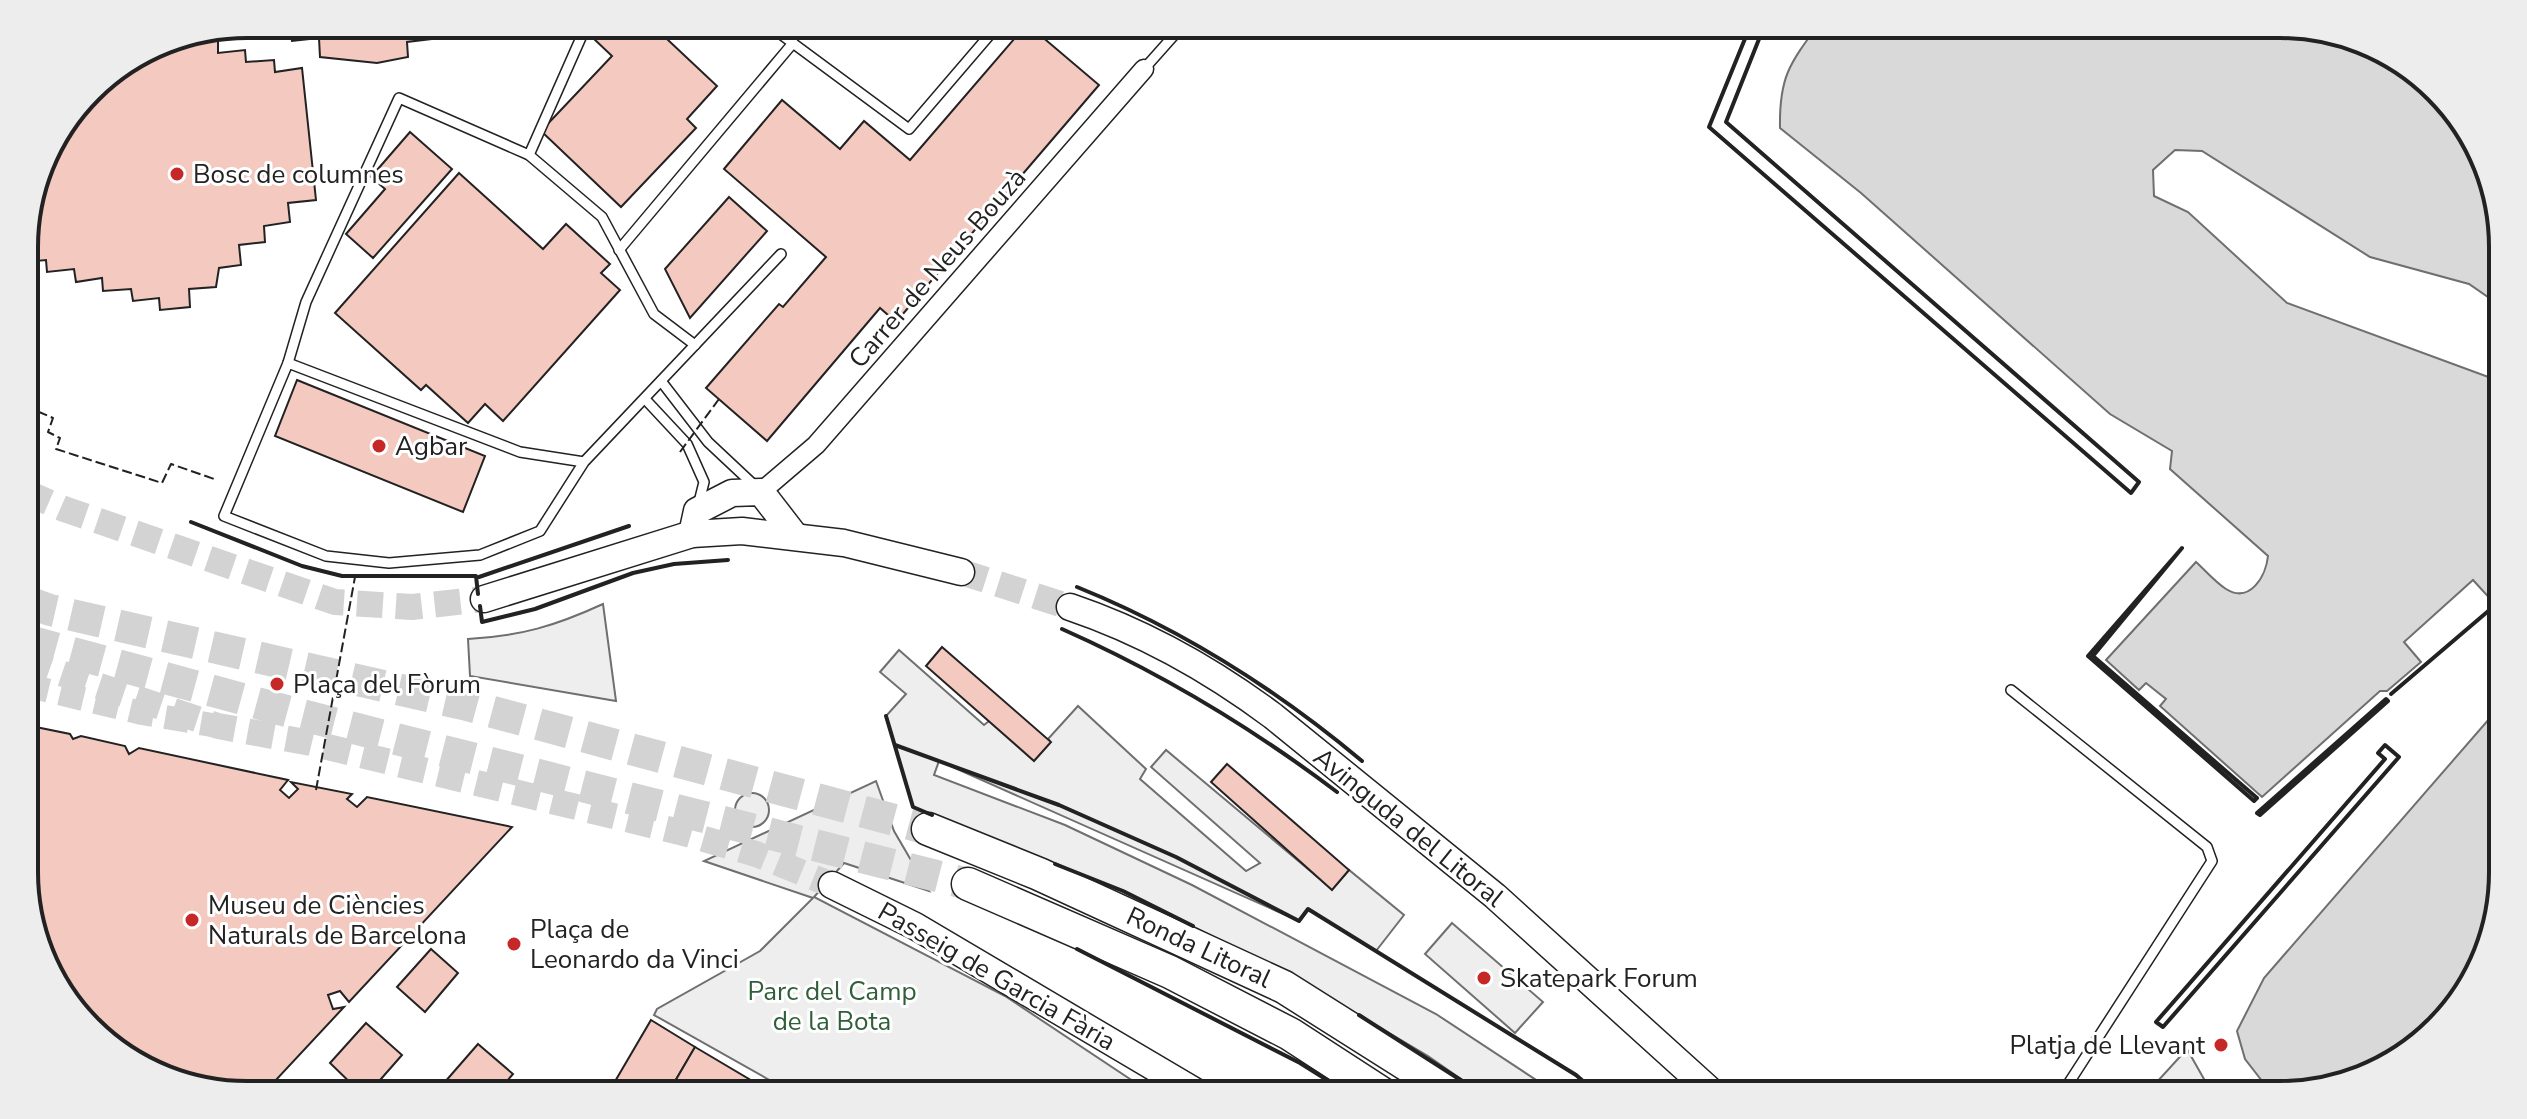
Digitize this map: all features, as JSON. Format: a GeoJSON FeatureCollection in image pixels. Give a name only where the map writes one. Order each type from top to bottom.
{"type":"FeatureCollection","features":[{"type":"Feature","properties":{"kind":"highway","name":"Ronda Litoral"},"geometry":{"type":"LineString","coordinates":[[928,829],[1052,880],[1284,987],[1433,1081]]}},
{"type":"Feature","properties":{"kind":"highway","name":"Ronda Litoral"},"geometry":{"type":"LineString","coordinates":[[968,884],[1184,979],[1290,1034],[1362,1081]]}},
{"type":"Feature","properties":{"kind":"main road"},"geometry":{"type":"LineString","coordinates":[[484,599],[694,522],[732,493],[761,492],[795,536]]}},
{"type":"Feature","properties":{"kind":"main road"},"geometry":{"type":"LineString","coordinates":[[694,522],[892,553],[961,572]]}},
{"type":"Feature","properties":{"kind":"main road","name":"Avinguda del Litoral"},"geometry":{"type":"LineString","coordinates":[[1070,607],[1127,626],[1237,689],[1273,716],[1484,886],[1700,1081]]}},
{"type":"Feature","properties":{"kind":"main road","name":"Passeig de Garcia Fària"},"geometry":{"type":"LineString","coordinates":[[832,885],[915,926],[1177,1081]]}},
{"type":"Feature","properties":{"kind":"street","name":"Carrer de Neus Bouzà"},"geometry":{"type":"LineString","coordinates":[[761,492],[816,445],[1144,69]]}},
{"type":"Feature","properties":{"kind":"lane"},"geometry":{"type":"LineString","coordinates":[[529,155],[581,38]]}},
{"type":"Feature","properties":{"kind":"lane"},"geometry":{"type":"LineString","coordinates":[[786,38],[909,129],[987,38]]}},
{"type":"Feature","properties":{"kind":"lane"},"geometry":{"type":"LineString","coordinates":[[1144,69],[1172,38]]}},
{"type":"Feature","properties":{"kind":"lane"},"geometry":{"type":"LineString","coordinates":[[619,250],[793,43]]}},
{"type":"Feature","properties":{"kind":"lane"},"geometry":{"type":"LineString","coordinates":[[695,345],[654,314],[602,217],[529,155],[399,98],[306,302],[288,363],[224,516],[326,556],[389,563],[480,555],[540,531],[584,462],[645,399],[781,254]]}},
{"type":"Feature","properties":{"kind":"lane"},"geometry":{"type":"LineString","coordinates":[[288,363],[520,452],[584,462]]}},
{"type":"Feature","properties":{"kind":"lane"},"geometry":{"type":"LineString","coordinates":[[661,381],[708,442],[761,492]]}},
{"type":"Feature","properties":{"kind":"lane"},"geometry":{"type":"LineString","coordinates":[[645,399],[687,444],[704,482],[694,522]]}},
{"type":"Feature","properties":{"kind":"lane"},"geometry":{"type":"LineString","coordinates":[[2011,690],[2207,847],[2212,861],[2070,1081]]}},
{"type":"Feature","properties":{"kind":"green space"},"geometry":{"type":"Polygon","coordinates":[[[603,604],[616,701],[470,676],[468,639],[537,629],[603,604]]]}},
{"type":"Feature","properties":{"kind":"green space"},"geometry":{"type":"Polygon","coordinates":[[[899,650],[984,725],[989,721],[1050,741],[1048,739],[1078,706],[1146,769],[1140,779],[1246,871],[1260,863],[1151,767],[1166,750],[1332,889],[1349,870],[1404,915],[1376,951],[1308,909],[1299,921],[939,761],[934,775],[1065,825],[1192,885],[1436,1014],[1538,1081],[1464,1081],[1428,1056],[1306,984],[1123,891],[913,807],[886,716],[906,694],[880,672],[899,650]]]}},
{"type":"Feature","properties":{"kind":"green space","name":"Parc del Camp de la Bota"},"geometry":{"type":"Polygon","coordinates":[[[876,781],[894,831],[929,891],[844,863],[814,897],[1005,996],[1133,1081],[771,1081],[654,1015],[657,1009],[760,951],[813,898],[704,861],[876,781]]]}},
{"type":"Feature","properties":{"kind":"green space"},"geometry":{"type":"Polygon","coordinates":[[[752,793],[764,798],[769,810],[764,822],[752,827],[740,822],[735,810],[740,798],[752,793]]]}},
{"type":"Feature","properties":{"kind":"green space","name":"Skatepark Forum"},"geometry":{"type":"Polygon","coordinates":[[[1452,923],[1543,1002],[1515,1033],[1425,954],[1452,923]]]}},
{"type":"Feature","properties":{"kind":"green space"},"geometry":{"type":"Polygon","coordinates":[[[2187,1049],[2205,1081],[2158,1081],[2187,1049]]]}},
{"type":"Feature","properties":{"kind":"shaded area"},"geometry":{"type":"Polygon","coordinates":[[[1809,38],[2280,38],[2321,42],[2347,49],[2385,66],[2407,81],[2446,120],[2473,167],[2487,219],[2489,298],[2469,284],[2370,257],[2202,151],[2175,150],[2153,170],[2154,196],[2188,212],[2287,303],[2489,377],[2489,598],[2473,580],[2404,642],[2421,662],[2387,691],[2380,691],[2262,797],[2160,706],[2166,699],[2146,683],[2139,690],[2106,660],[2196,562],[2226,589],[2242,593],[2255,586],[2260,579],[2268,556],[2170,469],[2172,451],[2110,414],[1861,193],[1780,128],[1784,84],[1809,38]]]}},
{"type":"Feature","properties":{"kind":"shaded area"},"geometry":{"type":"Polygon","coordinates":[[[2489,719],[2489,886],[2485,913],[2473,952],[2461,977],[2437,1010],[2396,1046],[2347,1070],[2294,1081],[2262,1081],[2245,1059],[2237,1031],[2264,978],[2489,719]]]}},
{"type":"Feature","properties":{"kind":"building"},"geometry":{"type":"Polygon","coordinates":[[[292,38],[319,38],[292,41],[292,38]]]}},
{"type":"Feature","properties":{"kind":"building"},"geometry":{"type":"Polygon","coordinates":[[[319,38],[431,38],[407,42],[408,57],[377,63],[320,57],[319,38]]]}},
{"type":"Feature","properties":{"kind":"building"},"geometry":{"type":"Polygon","coordinates":[[[593,38],[666,38],[717,86],[687,119],[696,128],[621,207],[541,131],[612,56],[593,38]]]}},
{"type":"Feature","properties":{"kind":"building"},"geometry":{"type":"Polygon","coordinates":[[[1015,38],[1044,38],[1099,85],[896,322],[880,308],[767,441],[706,388],[779,304],[783,307],[826,257],[724,169],[782,100],[840,149],[864,121],[910,160],[1015,38]]]}},
{"type":"Feature","properties":{"kind":"building","name":"Bosc de columnes"},"geometry":{"type":"Polygon","coordinates":[[[218,40],[218,53],[245,50],[246,62],[274,60],[275,72],[302,68],[316,200],[288,203],[290,222],[264,226],[265,242],[239,245],[241,265],[219,268],[216,287],[189,289],[190,307],[160,310],[159,298],[133,301],[131,289],[103,291],[102,278],[76,282],[74,269],[47,272],[46,260],[38,261],[38,233],[45,193],[60,154],[73,131],[99,99],[131,73],[180,49],[218,40]]]}},
{"type":"Feature","properties":{"kind":"building"},"geometry":{"type":"Polygon","coordinates":[[[410,132],[452,169],[373,258],[346,234],[385,189],[371,177],[410,132]]]}},
{"type":"Feature","properties":{"kind":"building"},"geometry":{"type":"Polygon","coordinates":[[[459,173],[543,249],[566,224],[610,264],[601,273],[620,290],[503,421],[485,404],[468,423],[426,385],[421,390],[335,313],[459,173]]]}},
{"type":"Feature","properties":{"kind":"building"},"geometry":{"type":"Polygon","coordinates":[[[729,197],[767,231],[690,318],[665,269],[729,197]]]}},
{"type":"Feature","properties":{"kind":"building","name":"Agbar"},"geometry":{"type":"Polygon","coordinates":[[[297,380],[485,456],[463,512],[275,436],[297,380]]]}},
{"type":"Feature","properties":{"kind":"building"},"geometry":{"type":"Polygon","coordinates":[[[942,647],[1051,742],[1034,761],[926,666],[942,647]]]}},
{"type":"Feature","properties":{"kind":"building"},"geometry":{"type":"Polygon","coordinates":[[[38,727],[70,734],[73,739],[81,736],[125,746],[129,754],[139,748],[288,780],[280,790],[289,798],[298,789],[291,782],[352,794],[347,799],[357,807],[367,797],[512,827],[349,1002],[340,991],[328,995],[333,1009],[344,1007],[276,1080],[206,1077],[167,1065],[142,1053],[99,1020],[66,977],[45,926],[40,900],[38,727]]]}},
{"type":"Feature","properties":{"kind":"building"},"geometry":{"type":"Polygon","coordinates":[[[1227,764],[1349,870],[1332,890],[1211,782],[1227,764]]]}},
{"type":"Feature","properties":{"kind":"building"},"geometry":{"type":"Polygon","coordinates":[[[431,949],[458,973],[425,1012],[397,987],[431,949]]]}},
{"type":"Feature","properties":{"kind":"building"},"geometry":{"type":"Polygon","coordinates":[[[651,1020],[695,1047],[675,1081],[615,1081],[651,1020]]]}},
{"type":"Feature","properties":{"kind":"building"},"geometry":{"type":"Polygon","coordinates":[[[366,1023],[402,1055],[379,1081],[349,1081],[330,1063],[366,1023]]]}},
{"type":"Feature","properties":{"kind":"building"},"geometry":{"type":"Polygon","coordinates":[[[478,1044],[513,1074],[507,1081],[446,1081],[478,1044]]]}},
{"type":"Feature","properties":{"kind":"building"},"geometry":{"type":"Polygon","coordinates":[[[695,1047],[752,1081],[675,1081],[695,1047]]]}},
{"type":"Feature","properties":{"kind":"tunnel"},"geometry":{"type":"LineString","coordinates":[[38,498],[335,602],[412,607],[484,599]]}},
{"type":"Feature","properties":{"kind":"tunnel"},"geometry":{"type":"LineString","coordinates":[[961,572],[1070,607]]}},
{"type":"Feature","properties":{"kind":"tunnel"},"geometry":{"type":"LineString","coordinates":[[38,606],[467,705],[928,829]]}},
{"type":"Feature","properties":{"kind":"tunnel"},"geometry":{"type":"LineString","coordinates":[[38,644],[294,713],[968,884]]}},
{"type":"Feature","properties":{"kind":"tunnel"},"geometry":{"type":"LineString","coordinates":[[38,665],[218,726],[311,743],[680,832],[756,854],[832,885]]}},
{"type":"Feature","properties":{"kind":"tunnel"},"geometry":{"type":"LineString","coordinates":[[38,688],[142,713],[218,726]]}},
{"type":"Feature","properties":{"kind":"fence"},"geometry":{"type":"LineString","coordinates":[[680,452],[719,399]]}},
{"type":"Feature","properties":{"kind":"fence"},"geometry":{"type":"LineString","coordinates":[[38,412],[53,418],[48,432],[60,438],[56,449],[162,483],[171,464],[217,480]]}},
{"type":"Feature","properties":{"kind":"fence"},"geometry":{"type":"LineString","coordinates":[[316,790],[355,577]]}},
{"type":"Feature","properties":{"kind":"wall"},"geometry":{"type":"LineString","coordinates":[[1745,38],[1709,127],[2131,493],[2139,482],[1726,122],[1759,38]]}},
{"type":"Feature","properties":{"kind":"wall"},"geometry":{"type":"LineString","coordinates":[[191,522],[302,566],[342,576],[476,576],[478,594]]}},
{"type":"Feature","properties":{"kind":"wall"},"geometry":{"type":"LineString","coordinates":[[479,577],[629,526]]}},
{"type":"Feature","properties":{"kind":"wall"},"geometry":{"type":"LineString","coordinates":[[2182,548],[2093,656],[2257,798],[2254,801],[2088,656],[2182,548]]}},
{"type":"Feature","properties":{"kind":"wall"},"geometry":{"type":"LineString","coordinates":[[480,606],[482,622],[535,609],[633,573],[674,564],[728,560]]}},
{"type":"Feature","properties":{"kind":"wall"},"geometry":{"type":"LineString","coordinates":[[1077,587],[1153,622],[1226,663],[1296,709],[1362,761]]}},
{"type":"Feature","properties":{"kind":"wall"},"geometry":{"type":"LineString","coordinates":[[2391,694],[2489,610]]}},
{"type":"Feature","properties":{"kind":"wall"},"geometry":{"type":"LineString","coordinates":[[1062,629],[1135,664],[1204,703],[1272,745],[1337,792]]}},
{"type":"Feature","properties":{"kind":"wall"},"geometry":{"type":"LineString","coordinates":[[2386,699],[2388,701],[2260,815],[2257,813],[2386,699]]}},
{"type":"Feature","properties":{"kind":"wall"},"geometry":{"type":"LineString","coordinates":[[886,716],[913,807],[932,815]]}},
{"type":"Feature","properties":{"kind":"wall"},"geometry":{"type":"LineString","coordinates":[[895,745],[1059,805],[1176,857],[1299,921],[1308,909],[1583,1081]]}},
{"type":"Feature","properties":{"kind":"wall"},"geometry":{"type":"LineString","coordinates":[[2385,745],[2399,757],[2163,1027],[2156,1022],[2385,759],[2378,753],[2385,745]]}},
{"type":"Feature","properties":{"kind":"wall"},"geometry":{"type":"LineString","coordinates":[[1055,864],[1123,891],[1193,926]]}},
{"type":"Feature","properties":{"kind":"wall"},"geometry":{"type":"LineString","coordinates":[[1077,949],[1300,1063],[1329,1081]]}},
{"type":"Feature","properties":{"kind":"wall"},"geometry":{"type":"LineString","coordinates":[[1359,1015],[1462,1081]]}},
{"type":"Feature","properties":{"kind":"place","name":"Bosc de columnes"},"geometry":{"type":"Point","coordinates":[177,174]}},
{"type":"Feature","properties":{"kind":"place","name":"Agbar"},"geometry":{"type":"Point","coordinates":[379,446]}},
{"type":"Feature","properties":{"kind":"place","name":"Plaça del Fòrum"},"geometry":{"type":"Point","coordinates":[277,684]}},
{"type":"Feature","properties":{"kind":"place","name":"Museu de Ciències Naturals de Barcelona"},"geometry":{"type":"Point","coordinates":[192,920]}},
{"type":"Feature","properties":{"kind":"place","name":"Plaça de Leonardo da Vinci"},"geometry":{"type":"Point","coordinates":[514,944]}},
{"type":"Feature","properties":{"kind":"place","name":"Skatepark Forum"},"geometry":{"type":"Point","coordinates":[1484,978]}},
{"type":"Feature","properties":{"kind":"place","name":"Platja de Llevant"},"geometry":{"type":"Point","coordinates":[2221,1045]}}]}
